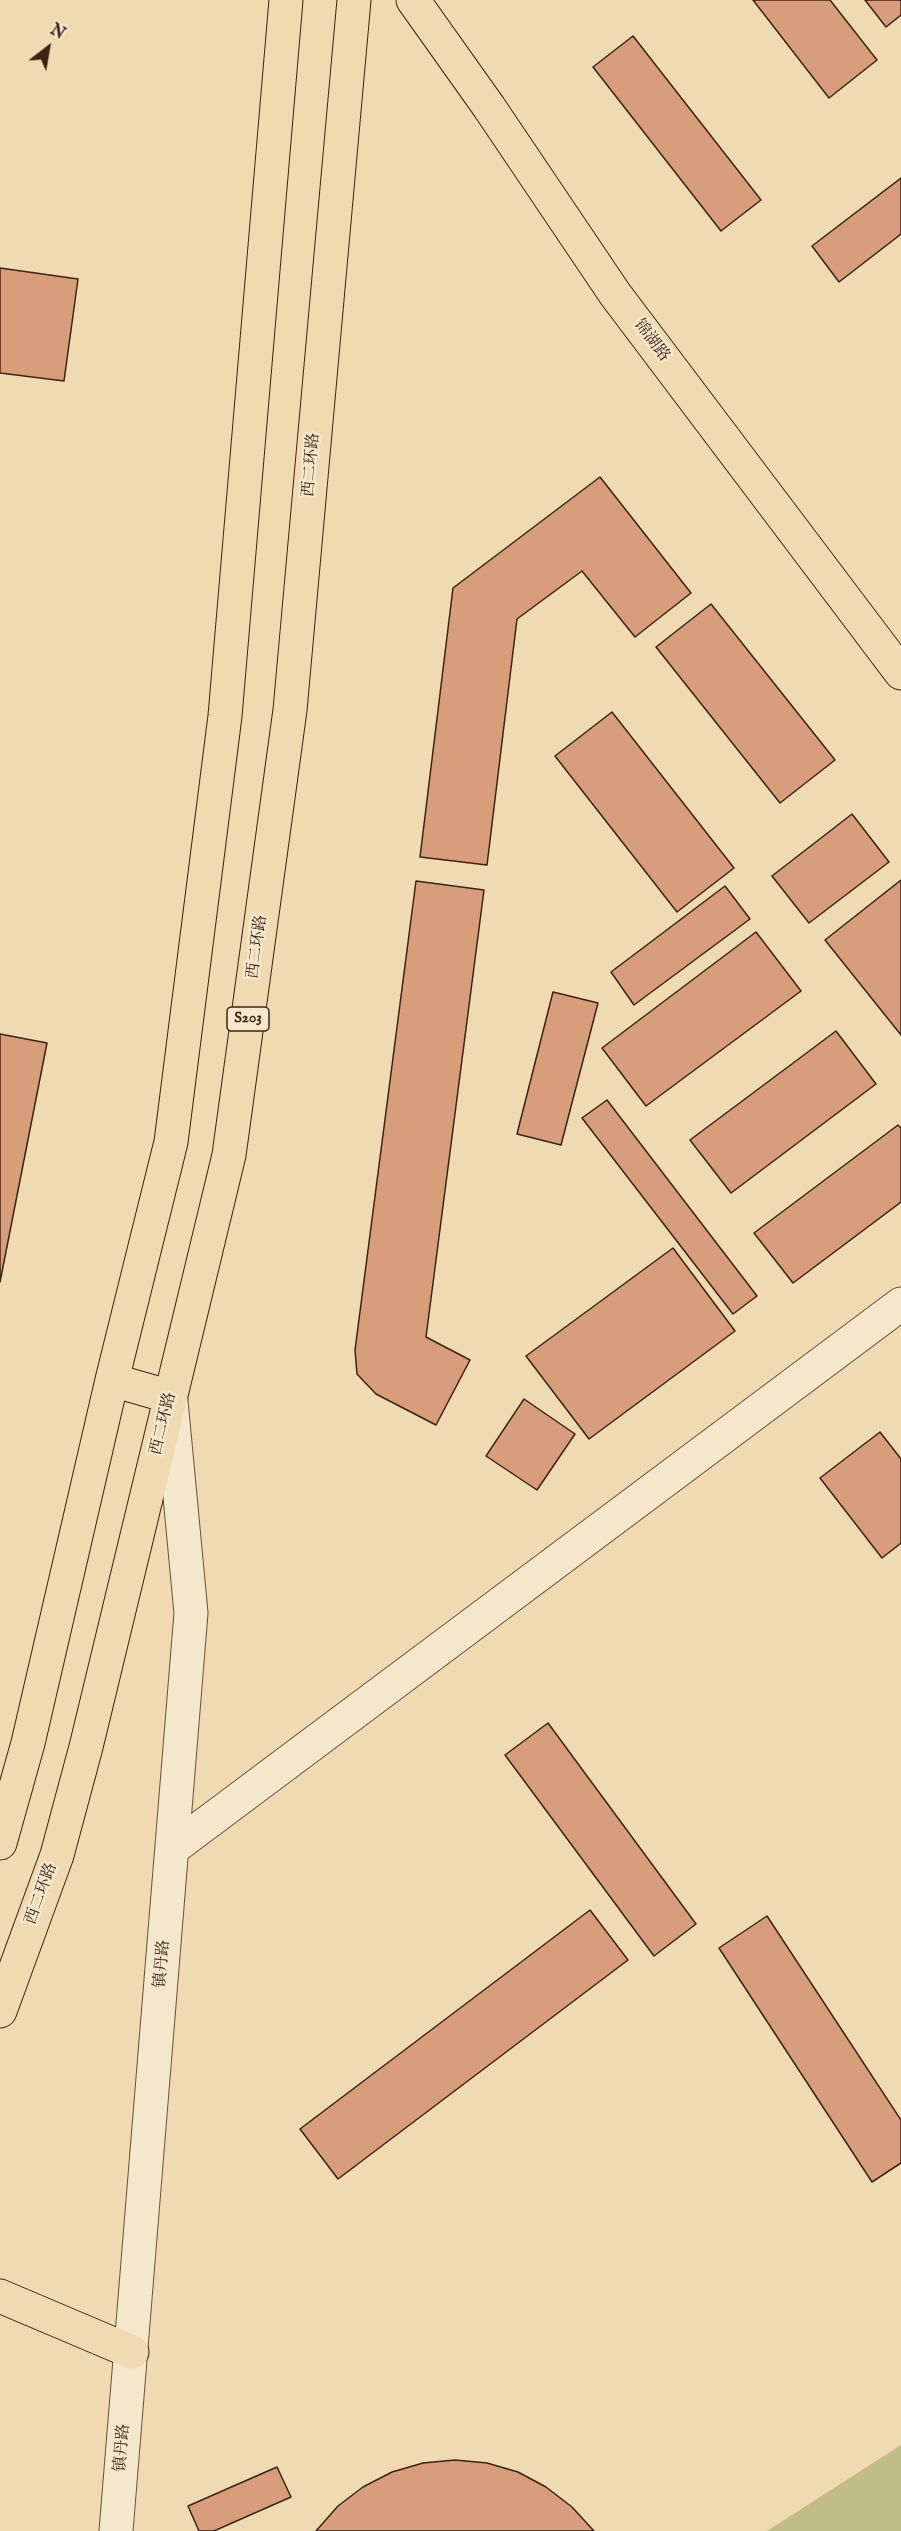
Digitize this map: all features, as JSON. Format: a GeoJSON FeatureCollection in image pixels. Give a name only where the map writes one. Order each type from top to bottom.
{"type":"FeatureCollection","features":[{"type":"Feature","properties":{"kind":"main road"},"geometry":{"type":"LineString","coordinates":[[0,1843],[28,1743],[112,1380],[171,1142],[225,716],[286,0]]}},
{"type":"Feature","properties":{"kind":"main road","name":"西二环路"},"geometry":{"type":"LineString","coordinates":[[0,2011],[57,1854],[86,1747],[229,1155],[289,721],[354,0]]}},
{"type":"Feature","properties":{"kind":"main road","name":"锦湖路"},"geometry":{"type":"LineString","coordinates":[[413,0],[489,106],[615,294],[901,673]]}},
{"type":"Feature","properties":{"kind":"main road"},"geometry":{"type":"LineString","coordinates":[[112,1380],[171,1397]]}},
{"type":"Feature","properties":{"kind":"main road"},"geometry":{"type":"LineString","coordinates":[[0,2296],[132,2352]]}},
{"type":"Feature","properties":{"kind":"street"},"geometry":{"type":"LineString","coordinates":[[172,1849],[901,1305]]}},
{"type":"Feature","properties":{"kind":"street","name":"镇丹路"},"geometry":{"type":"LineString","coordinates":[[116,2531],[191,1613],[171,1397]]}},
{"type":"Feature","properties":{"kind":"shaded area"},"geometry":{"type":"Polygon","coordinates":[[[901,2445],[901,2531],[767,2531],[901,2445]]]}},
{"type":"Feature","properties":{"kind":"building"},"geometry":{"type":"Polygon","coordinates":[[[753,0],[830,0],[877,60],[829,98],[753,0]]]}},
{"type":"Feature","properties":{"kind":"building"},"geometry":{"type":"Polygon","coordinates":[[[865,0],[901,0],[901,15],[886,27],[865,0]]]}},
{"type":"Feature","properties":{"kind":"building"},"geometry":{"type":"Polygon","coordinates":[[[633,36],[761,200],[721,231],[593,67],[633,36]]]}},
{"type":"Feature","properties":{"kind":"building"},"geometry":{"type":"Polygon","coordinates":[[[901,178],[901,234],[839,282],[812,246],[901,178]]]}},
{"type":"Feature","properties":{"kind":"building"},"geometry":{"type":"Polygon","coordinates":[[[0,268],[78,279],[64,381],[0,373],[0,268]]]}},
{"type":"Feature","properties":{"kind":"building"},"geometry":{"type":"Polygon","coordinates":[[[600,477],[691,593],[635,637],[582,571],[517,619],[487,865],[420,857],[453,588],[600,477]]]}},
{"type":"Feature","properties":{"kind":"building"},"geometry":{"type":"Polygon","coordinates":[[[711,604],[835,760],[780,803],[656,647],[711,604]]]}},
{"type":"Feature","properties":{"kind":"building"},"geometry":{"type":"Polygon","coordinates":[[[612,712],[734,868],[677,912],[555,756],[612,712]]]}},
{"type":"Feature","properties":{"kind":"building"},"geometry":{"type":"Polygon","coordinates":[[[852,814],[889,862],[809,923],[772,876],[852,814]]]}},
{"type":"Feature","properties":{"kind":"building"},"geometry":{"type":"Polygon","coordinates":[[[901,880],[901,1035],[825,940],[901,880]]]}},
{"type":"Feature","properties":{"kind":"building"},"geometry":{"type":"Polygon","coordinates":[[[416,881],[484,890],[426,1337],[470,1360],[436,1425],[376,1394],[357,1374],[355,1350],[416,881]]]}},
{"type":"Feature","properties":{"kind":"building"},"geometry":{"type":"Polygon","coordinates":[[[725,886],[750,919],[634,1005],[611,972],[725,886]]]}},
{"type":"Feature","properties":{"kind":"building"},"geometry":{"type":"Polygon","coordinates":[[[756,932],[801,991],[646,1106],[602,1048],[756,932]]]}},
{"type":"Feature","properties":{"kind":"building"},"geometry":{"type":"Polygon","coordinates":[[[553,992],[598,1003],[561,1145],[517,1134],[553,992]]]}},
{"type":"Feature","properties":{"kind":"building"},"geometry":{"type":"Polygon","coordinates":[[[836,1031],[876,1084],[731,1193],[690,1140],[836,1031]]]}},
{"type":"Feature","properties":{"kind":"building"},"geometry":{"type":"Polygon","coordinates":[[[0,1034],[47,1043],[0,1282],[0,1034]]]}},
{"type":"Feature","properties":{"kind":"building"},"geometry":{"type":"Polygon","coordinates":[[[607,1100],[757,1296],[733,1314],[582,1118],[607,1100]]]}},
{"type":"Feature","properties":{"kind":"building"},"geometry":{"type":"Polygon","coordinates":[[[898,1125],[901,1128],[901,1202],[793,1283],[754,1233],[898,1125]]]}},
{"type":"Feature","properties":{"kind":"building"},"geometry":{"type":"Polygon","coordinates":[[[673,1248],[735,1331],[589,1439],[526,1356],[673,1248]]]}},
{"type":"Feature","properties":{"kind":"building"},"geometry":{"type":"Polygon","coordinates":[[[524,1399],[575,1434],[537,1490],[486,1456],[524,1399]]]}},
{"type":"Feature","properties":{"kind":"building"},"geometry":{"type":"Polygon","coordinates":[[[880,1432],[901,1459],[901,1543],[882,1558],[820,1478],[880,1432]]]}},
{"type":"Feature","properties":{"kind":"building"},"geometry":{"type":"Polygon","coordinates":[[[548,1723],[696,1924],[654,1956],[505,1755],[548,1723]]]}},
{"type":"Feature","properties":{"kind":"building"},"geometry":{"type":"Polygon","coordinates":[[[590,1910],[628,1960],[338,2179],[300,2129],[590,1910]]]}},
{"type":"Feature","properties":{"kind":"building"},"geometry":{"type":"Polygon","coordinates":[[[767,1916],[901,2120],[901,2163],[872,2182],[719,1948],[767,1916]]]}},
{"type":"Feature","properties":{"kind":"building"},"geometry":{"type":"Polygon","coordinates":[[[455,2460],[487,2463],[518,2472],[546,2487],[572,2507],[594,2531],[316,2531],[338,2506],[363,2487],[392,2472],[423,2463],[455,2460]]]}},
{"type":"Feature","properties":{"kind":"building"},"geometry":{"type":"Polygon","coordinates":[[[277,2467],[291,2497],[214,2531],[199,2531],[188,2506],[277,2467]]]}}]}
